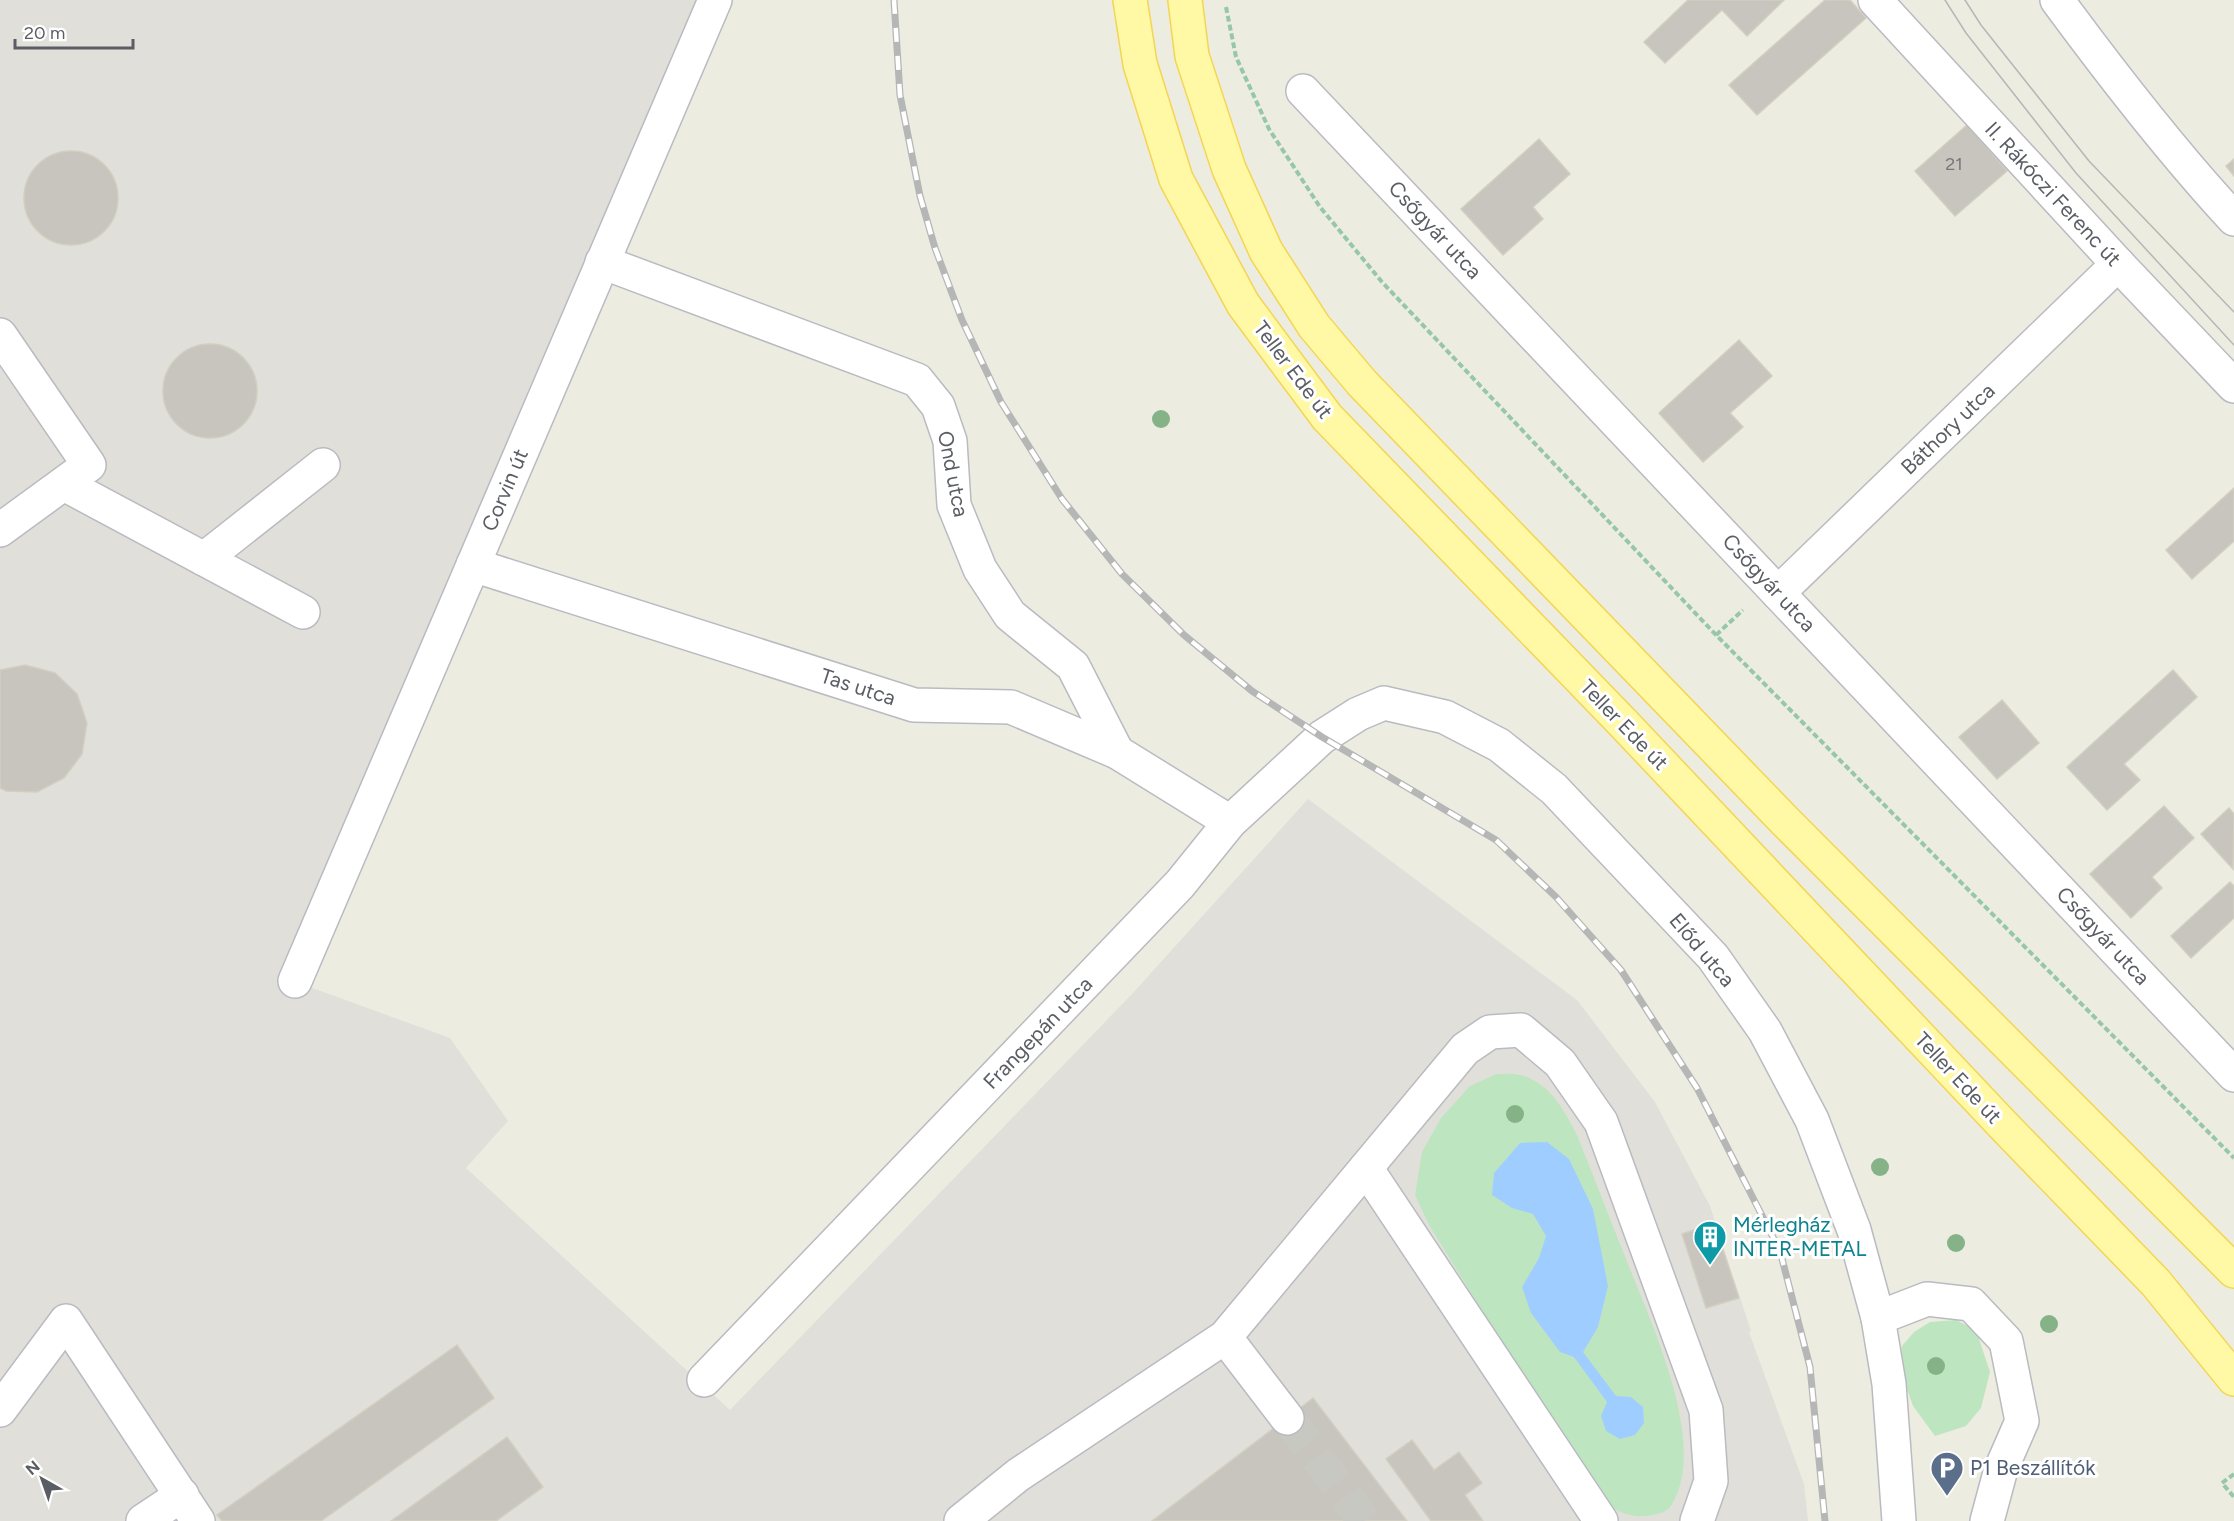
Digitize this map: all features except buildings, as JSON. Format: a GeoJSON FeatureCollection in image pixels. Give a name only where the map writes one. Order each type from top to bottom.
{"type":"FeatureCollection","features":[{"type":"Feature","properties":{"kind":"main road","name":"Teller Ede út"},"geometry":{"type":"LineString","coordinates":[[1130,0],[1140,64],[1176,178],[1243,304],[1327,417],[1617,717],[2003,1125],[2156,1283],[2234,1379]]}},
{"type":"Feature","properties":{"kind":"main road","name":"Teller Ede út"},"geometry":{"type":"LineString","coordinates":[[1185,0],[1192,56],[1229,169],[1266,251],[1314,326],[1362,382],[1785,821],[2234,1271]]}},
{"type":"Feature","properties":{"kind":"street","name":"Corvin út"},"geometry":{"type":"LineString","coordinates":[[296,981],[715,0]]}},
{"type":"Feature","properties":{"kind":"street","name":"II. Rákóczi Ferenc út"},"geometry":{"type":"LineString","coordinates":[[1875,0],[2118,264],[2234,386]]}},
{"type":"Feature","properties":{"kind":"street"},"geometry":{"type":"LineString","coordinates":[[2057,0],[2128,96],[2234,219]]}},
{"type":"Feature","properties":{"kind":"street","name":"Csőgyár utca"},"geometry":{"type":"LineString","coordinates":[[1303,91],[2234,1075]]}},
{"type":"Feature","properties":{"kind":"street","name":"Ond utca"},"geometry":{"type":"LineString","coordinates":[[602,262],[917,380],[938,406],[950,441],[954,505],[980,569],[1010,615],[1073,666],[1117,752]]}},
{"type":"Feature","properties":{"kind":"street","name":"Báthory utca"},"geometry":{"type":"LineString","coordinates":[[1778,593],[2118,264]]}},
{"type":"Feature","properties":{"kind":"street"},"geometry":{"type":"LineString","coordinates":[[0,335],[89,465],[0,530]]}},
{"type":"Feature","properties":{"kind":"street"},"geometry":{"type":"LineString","coordinates":[[204,559],[323,465]]}},
{"type":"Feature","properties":{"kind":"street"},"geometry":{"type":"LineString","coordinates":[[64,484],[303,612]]}},
{"type":"Feature","properties":{"kind":"street","name":"Tas utca"},"geometry":{"type":"LineString","coordinates":[[473,564],[914,705],[1011,707],[1117,752],[1230,822]]}},
{"type":"Feature","properties":{"kind":"street","name":"Frangepán utca"},"geometry":{"type":"LineString","coordinates":[[704,1380],[1180,884],[1230,822],[1322,737],[1358,714],[1384,702]]}},
{"type":"Feature","properties":{"kind":"street","name":"Előd utca"},"geometry":{"type":"LineString","coordinates":[[1384,702],[1445,717],[1499,745],[1554,789],[1713,957],[1765,1031],[1812,1119],[1854,1230],[1878,1318],[1889,1384],[1899,1521]]}},
{"type":"Feature","properties":{"kind":"street"},"geometry":{"type":"LineString","coordinates":[[961,1521],[1018,1475],[1225,1336],[1465,1049],[1490,1032],[1521,1030],[1560,1063],[1601,1122],[1706,1410],[1711,1481],[1697,1521]]}},
{"type":"Feature","properties":{"kind":"street"},"geometry":{"type":"LineString","coordinates":[[1366,1168],[1601,1521]]}},
{"type":"Feature","properties":{"kind":"street"},"geometry":{"type":"LineString","coordinates":[[1878,1318],[1927,1299],[1971,1304],[2006,1341],[2022,1421],[2001,1469],[1987,1521]]}},
{"type":"Feature","properties":{"kind":"street"},"geometry":{"type":"LineString","coordinates":[[0,1410],[66,1321],[190,1508],[143,1521]]}},
{"type":"Feature","properties":{"kind":"street"},"geometry":{"type":"LineString","coordinates":[[1225,1336],[1287,1418]]}},
{"type":"Feature","properties":{"kind":"path"},"geometry":{"type":"LineString","coordinates":[[1224,0],[1236,57],[1269,129],[1320,207],[1382,282],[1716,635],[2234,1158]]}},
{"type":"Feature","properties":{"kind":"path"},"geometry":{"type":"LineString","coordinates":[[2234,1474],[2222,1483],[2234,1497]]}},
{"type":"Feature","properties":{"kind":"shaded area"},"geometry":{"type":"Polygon","coordinates":[[[0,0],[715,0],[296,982],[450,1038],[508,1121],[466,1168],[730,1410],[1132,994],[1308,799],[1577,1000],[1655,1102],[1710,1206],[1751,1331],[1749,1332],[1804,1484],[1808,1521],[0,1521],[0,0]]]}},
{"type":"Feature","properties":{"kind":"green space"},"geometry":{"type":"Polygon","coordinates":[[[1496,1074],[1517,1074],[1539,1084],[1554,1098],[1567,1116],[1577,1135],[1658,1340],[1678,1406],[1683,1438],[1683,1468],[1677,1494],[1671,1506],[1664,1512],[1646,1516],[1630,1515],[1622,1513],[1599,1499],[1429,1225],[1415,1195],[1422,1152],[1441,1118],[1470,1086],[1496,1074]]]}},
{"type":"Feature","properties":{"kind":"green space"},"geometry":{"type":"Polygon","coordinates":[[[1956,1320],[1976,1330],[1990,1372],[1981,1408],[1966,1426],[1935,1436],[1913,1406],[1899,1366],[1902,1346],[1914,1332],[1930,1322],[1956,1320]]]}},
{"type":"Feature","properties":{"kind":"water"},"geometry":{"type":"Polygon","coordinates":[[[1547,1142],[1569,1159],[1593,1209],[1608,1286],[1598,1327],[1583,1352],[1616,1396],[1631,1397],[1643,1407],[1644,1423],[1635,1435],[1620,1439],[1606,1431],[1601,1416],[1607,1402],[1574,1357],[1560,1352],[1531,1313],[1522,1287],[1539,1258],[1546,1236],[1533,1214],[1512,1208],[1492,1195],[1494,1173],[1520,1143],[1547,1142]]]}},
{"type":"Feature","properties":{"kind":"tunnel"},"geometry":{"type":"LineString","coordinates":[[1287,1418],[1364,1521]]}},
{"type":"Feature","properties":{"kind":"tram line"},"geometry":{"type":"LineString","coordinates":[[1945,0],[1966,33],[2076,173],[2234,345]]}},
{"type":"Feature","properties":{"kind":"tram line"},"geometry":{"type":"LineString","coordinates":[[1965,0],[1981,25],[2089,161],[2234,312]]}},
{"type":"Feature","properties":{"kind":"railway"},"geometry":{"type":"LineString","coordinates":[[894,0],[900,95],[920,196],[935,248],[962,320],[1001,402],[1062,499],[1122,574],[1184,635],[1252,691],[1322,737],[1496,840],[1556,897],[1621,970],[1697,1088],[1780,1251],[1810,1367],[1825,1521]]}},
{"type":"Feature","properties":{"kind":"place","name":"Mérlegház INTER-METAL"},"geometry":{"type":"Point","coordinates":[1710,1266]}},
{"type":"Feature","properties":{"kind":"place","name":"P1 Beszállítók"},"geometry":{"type":"Point","coordinates":[1947,1497]}}]}
